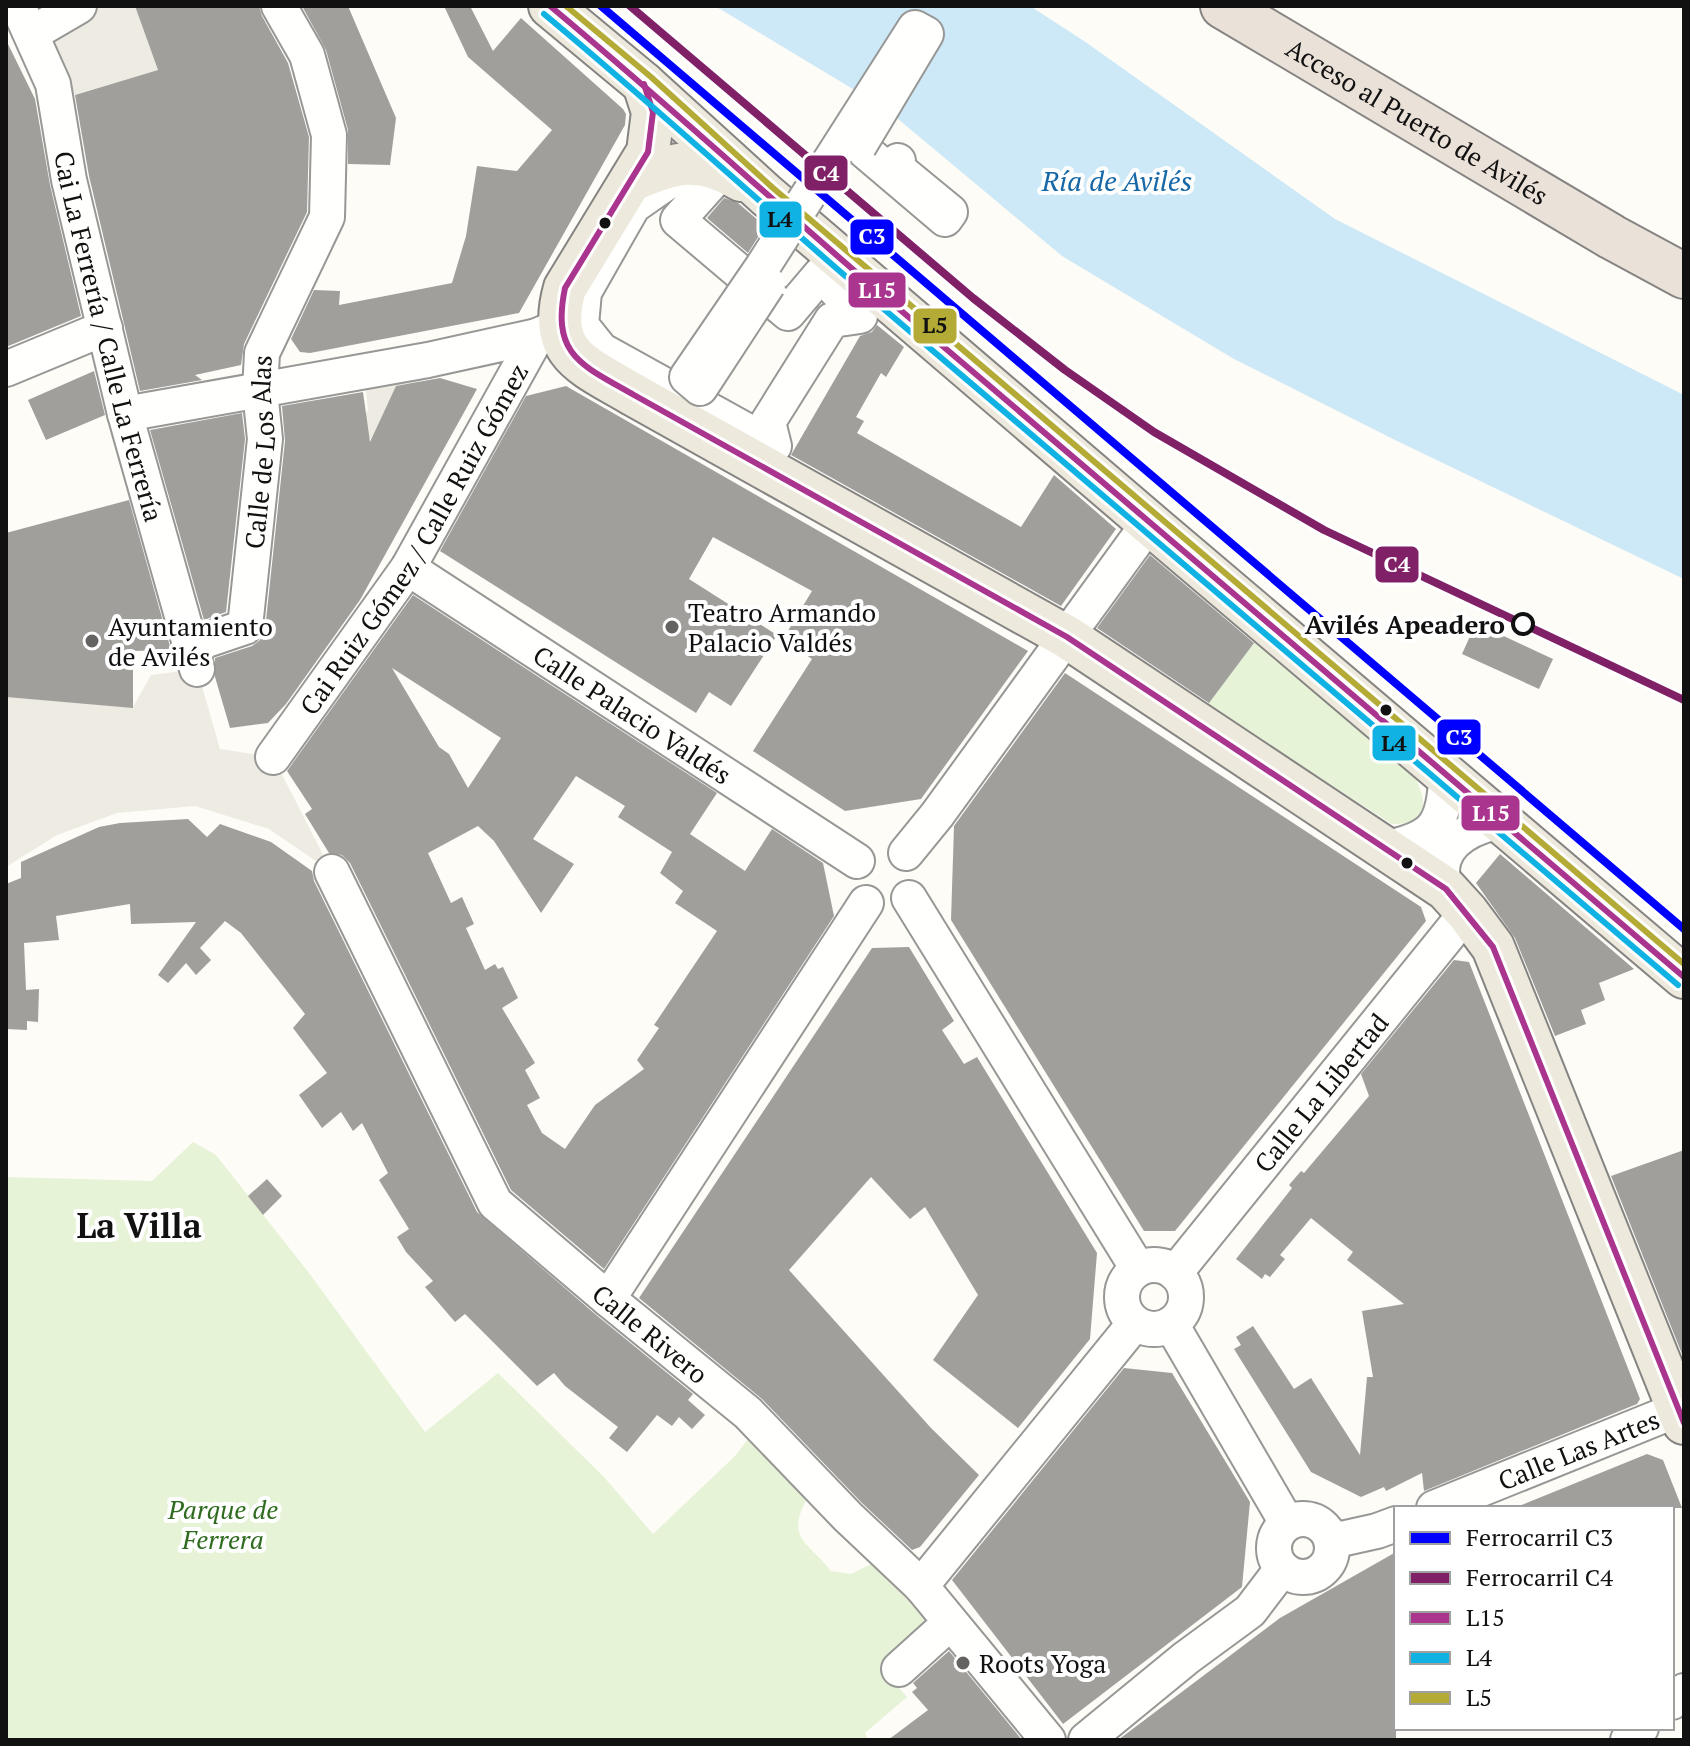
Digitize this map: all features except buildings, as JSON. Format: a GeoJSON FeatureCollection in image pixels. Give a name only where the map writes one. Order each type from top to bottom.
{"type":"FeatureCollection","features":[{"type":"Feature","properties":{"kind":"highway","name":"Acceso al Puerto de Avilés"},"geometry":{"type":"LineString","coordinates":[[1223,6],[1612,237]]}},
{"type":"Feature","properties":{"kind":"highway"},"geometry":{"type":"LineString","coordinates":[[1612,237],[1684,276]]}},
{"type":"Feature","properties":{"kind":"highway"},"geometry":{"type":"LineString","coordinates":[[1612,237],[1660,277],[1684,291]]}},
{"type":"Feature","properties":{"kind":"main road"},"geometry":{"type":"LineString","coordinates":[[550,6],[644,84],[766,195],[869,303],[1149,523],[1684,977]]}},
{"type":"Feature","properties":{"kind":"main road"},"geometry":{"type":"LineString","coordinates":[[644,84],[653,112],[648,152],[565,288],[560,307],[547,332],[565,344],[581,364],[767,455],[1067,637],[1386,848],[1457,900],[1493,947],[1681,1416]]}},
{"type":"Feature","properties":{"kind":"main road"},"geometry":{"type":"LineString","coordinates":[[633,180],[656,169],[688,162],[710,164],[766,195]]}},
{"type":"Feature","properties":{"kind":"street"},"geometry":{"type":"LineString","coordinates":[[25,20],[79,6]]}},
{"type":"Feature","properties":{"kind":"street","name":"Calle de Los Alas"},"geometry":{"type":"LineString","coordinates":[[194,657],[245,627],[265,439],[260,391],[262,353],[327,217],[329,135],[307,55],[279,6]]}},
{"type":"Feature","properties":{"kind":"street","name":"Cai La Ferrería / Calle La Ferrería"},"geometry":{"type":"LineString","coordinates":[[25,20],[53,84],[69,180],[125,414],[194,657]]}},
{"type":"Feature","properties":{"kind":"street"},"geometry":{"type":"LineString","coordinates":[[765,282],[700,388],[687,377],[771,252],[915,28],[926,34],[847,130],[945,219],[950,212],[894,166],[898,161]]}},
{"type":"Feature","properties":{"kind":"street"},"geometry":{"type":"LineString","coordinates":[[676,176],[712,182],[678,220],[788,313],[821,274],[869,303],[767,455],[601,350],[581,325],[584,292],[633,206],[676,176]]}},
{"type":"Feature","properties":{"kind":"street"},"geometry":{"type":"LineString","coordinates":[[6,369],[105,328]]}},
{"type":"Feature","properties":{"kind":"street"},"geometry":{"type":"LineString","coordinates":[[125,414],[260,391],[547,332]]}},
{"type":"Feature","properties":{"kind":"street","name":"Cai Ruiz Gómez / Calle Ruiz Gómez"},"geometry":{"type":"LineString","coordinates":[[273,757],[408,568],[547,332]]}},
{"type":"Feature","properties":{"kind":"street"},"geometry":{"type":"LineString","coordinates":[[906,853],[1149,523]]}},
{"type":"Feature","properties":{"kind":"street","name":"Calle Palacio Valdés"},"geometry":{"type":"LineString","coordinates":[[408,568],[857,861]]}},
{"type":"Feature","properties":{"kind":"street"},"geometry":{"type":"LineString","coordinates":[[1386,848],[1413,843],[1435,827],[1444,808],[1447,773]]}},
{"type":"Feature","properties":{"kind":"street"},"geometry":{"type":"LineString","coordinates":[[1457,900],[1442,870],[1447,855],[1462,835],[1482,825],[1503,821]]}},
{"type":"Feature","properties":{"kind":"street"},"geometry":{"type":"LineString","coordinates":[[892,845],[906,853],[917,870],[917,880],[909,898],[893,908],[883,909],[866,903],[854,884],[857,861],[875,846],[892,845]]}},
{"type":"Feature","properties":{"kind":"street","name":"Calle Rivero"},"geometry":{"type":"LineString","coordinates":[[332,872],[495,1203],[748,1413],[848,1517],[921,1586],[1048,1740]]}},
{"type":"Feature","properties":{"kind":"street"},"geometry":{"type":"LineString","coordinates":[[909,898],[1138,1269]]}},
{"type":"Feature","properties":{"kind":"street","name":"Calle La Libertad"},"geometry":{"type":"LineString","coordinates":[[1175,1273],[1457,900]]}},
{"type":"Feature","properties":{"kind":"street"},"geometry":{"type":"LineString","coordinates":[[608,1299],[866,903]]}},
{"type":"Feature","properties":{"kind":"street"},"geometry":{"type":"LineString","coordinates":[[1153,1265],[1175,1273],[1186,1290],[1186,1299],[1183,1309],[1171,1324],[1153,1329],[1135,1323],[1124,1309],[1122,1291],[1125,1282],[1138,1269],[1153,1265]]}},
{"type":"Feature","properties":{"kind":"street"},"geometry":{"type":"LineString","coordinates":[[921,1586],[1135,1323]]}},
{"type":"Feature","properties":{"kind":"street"},"geometry":{"type":"LineString","coordinates":[[1171,1324],[1287,1523]]}},
{"type":"Feature","properties":{"kind":"street","name":"Calle Las Artes"},"geometry":{"type":"LineString","coordinates":[[1439,1506],[1681,1416]]}},
{"type":"Feature","properties":{"kind":"street"},"geometry":{"type":"LineString","coordinates":[[1295,1519],[1314,1520],[1329,1533],[1332,1541],[1332,1552],[1321,1570],[1302,1577],[1282,1569],[1273,1550],[1279,1530],[1295,1519]]}},
{"type":"Feature","properties":{"kind":"street"},"geometry":{"type":"LineString","coordinates":[[1332,1541],[1394,1525]]}},
{"type":"Feature","properties":{"kind":"street"},"geometry":{"type":"LineString","coordinates":[[1086,1740],[1186,1658],[1250,1611],[1282,1569]]}},
{"type":"Feature","properties":{"kind":"street"},"geometry":{"type":"LineString","coordinates":[[899,1669],[950,1623]]}},
{"type":"Feature","properties":{"kind":"green space"},"geometry":{"type":"Polygon","coordinates":[[[1256,640],[1416,779],[1423,798],[1422,812],[1418,817],[1392,824],[1207,705],[1256,640]]]}},
{"type":"Feature","properties":{"kind":"green space","name":"Parque de Ferrera"},"geometry":{"type":"Polygon","coordinates":[[[193,1142],[216,1155],[309,1273],[425,1432],[498,1373],[604,1477],[653,1534],[735,1456],[752,1434],[809,1495],[802,1510],[799,1530],[807,1545],[831,1571],[851,1574],[873,1563],[936,1624],[883,1669],[907,1697],[865,1733],[868,1740],[6,1740],[6,1177],[152,1181],[193,1142]]]}},
{"type":"Feature","properties":{"kind":"shaded area"},"geometry":{"type":"Polygon","coordinates":[[[19,6],[135,6],[158,70],[57,100],[19,6]]]}},
{"type":"Feature","properties":{"kind":"shaded area"},"geometry":{"type":"Polygon","coordinates":[[[428,360],[396,452],[354,430],[368,410],[364,372],[428,360]]]}},
{"type":"Feature","properties":{"kind":"shaded area"},"geometry":{"type":"Polygon","coordinates":[[[197,669],[220,749],[273,757],[332,872],[269,829],[195,806],[117,813],[57,835],[6,867],[6,697],[133,707],[151,675],[197,669]]]}},
{"type":"Feature","properties":{"kind":"water","name":"Ría de Avilés"},"geometry":{"type":"Polygon","coordinates":[[[715,6],[1030,6],[1335,219],[1684,395],[1684,579],[1234,359],[1062,256],[886,109],[715,6]]]}},
{"type":"Feature","properties":{"kind":"rail line","name":"C3"},"geometry":{"type":"LineString","coordinates":[[601,6],[1684,929]]}},
{"type":"Feature","properties":{"kind":"rail line","name":"C4"},"geometry":{"type":"LineString","coordinates":[[630,6],[973,298],[1065,370],[1154,432],[1324,530],[1684,700]]}},
{"type":"Feature","properties":{"kind":"transit line","name":"L15"},"geometry":{"type":"LineString","coordinates":[[550,6],[837,256],[1684,977]]}},
{"type":"Feature","properties":{"kind":"transit line","name":"L5"},"geometry":{"type":"LineString","coordinates":[[566,6],[651,77],[773,188],[1684,964]]}},
{"type":"Feature","properties":{"kind":"transit line","name":"L4"},"geometry":{"type":"LineString","coordinates":[[544,14],[872,299],[1678,985]]}},
{"type":"Feature","properties":{"kind":"transit line","name":"L15"},"geometry":{"type":"LineString","coordinates":[[644,84],[653,112],[648,152],[565,288],[563,329],[567,344],[575,356],[616,385],[1067,637],[1446,889],[1493,947],[1684,1423]]}},
{"type":"Feature","properties":{"kind":"place","name":"Avilés Apeadero"},"geometry":{"type":"Point","coordinates":[1523,624]}},
{"type":"Feature","properties":{"kind":"place","name":"Teatro Armando Palacio Valdés"},"geometry":{"type":"Point","coordinates":[672,627]}},
{"type":"Feature","properties":{"kind":"place","name":"Ayuntamiento de Avilés"},"geometry":{"type":"Point","coordinates":[92,641]}},
{"type":"Feature","properties":{"kind":"place","name":"Roots Yoga"},"geometry":{"type":"Point","coordinates":[963,1663]}},
{"type":"Feature","properties":{"kind":"district","name":"La Villa"},"geometry":{"type":"Point","coordinates":[139,1225]}}]}
